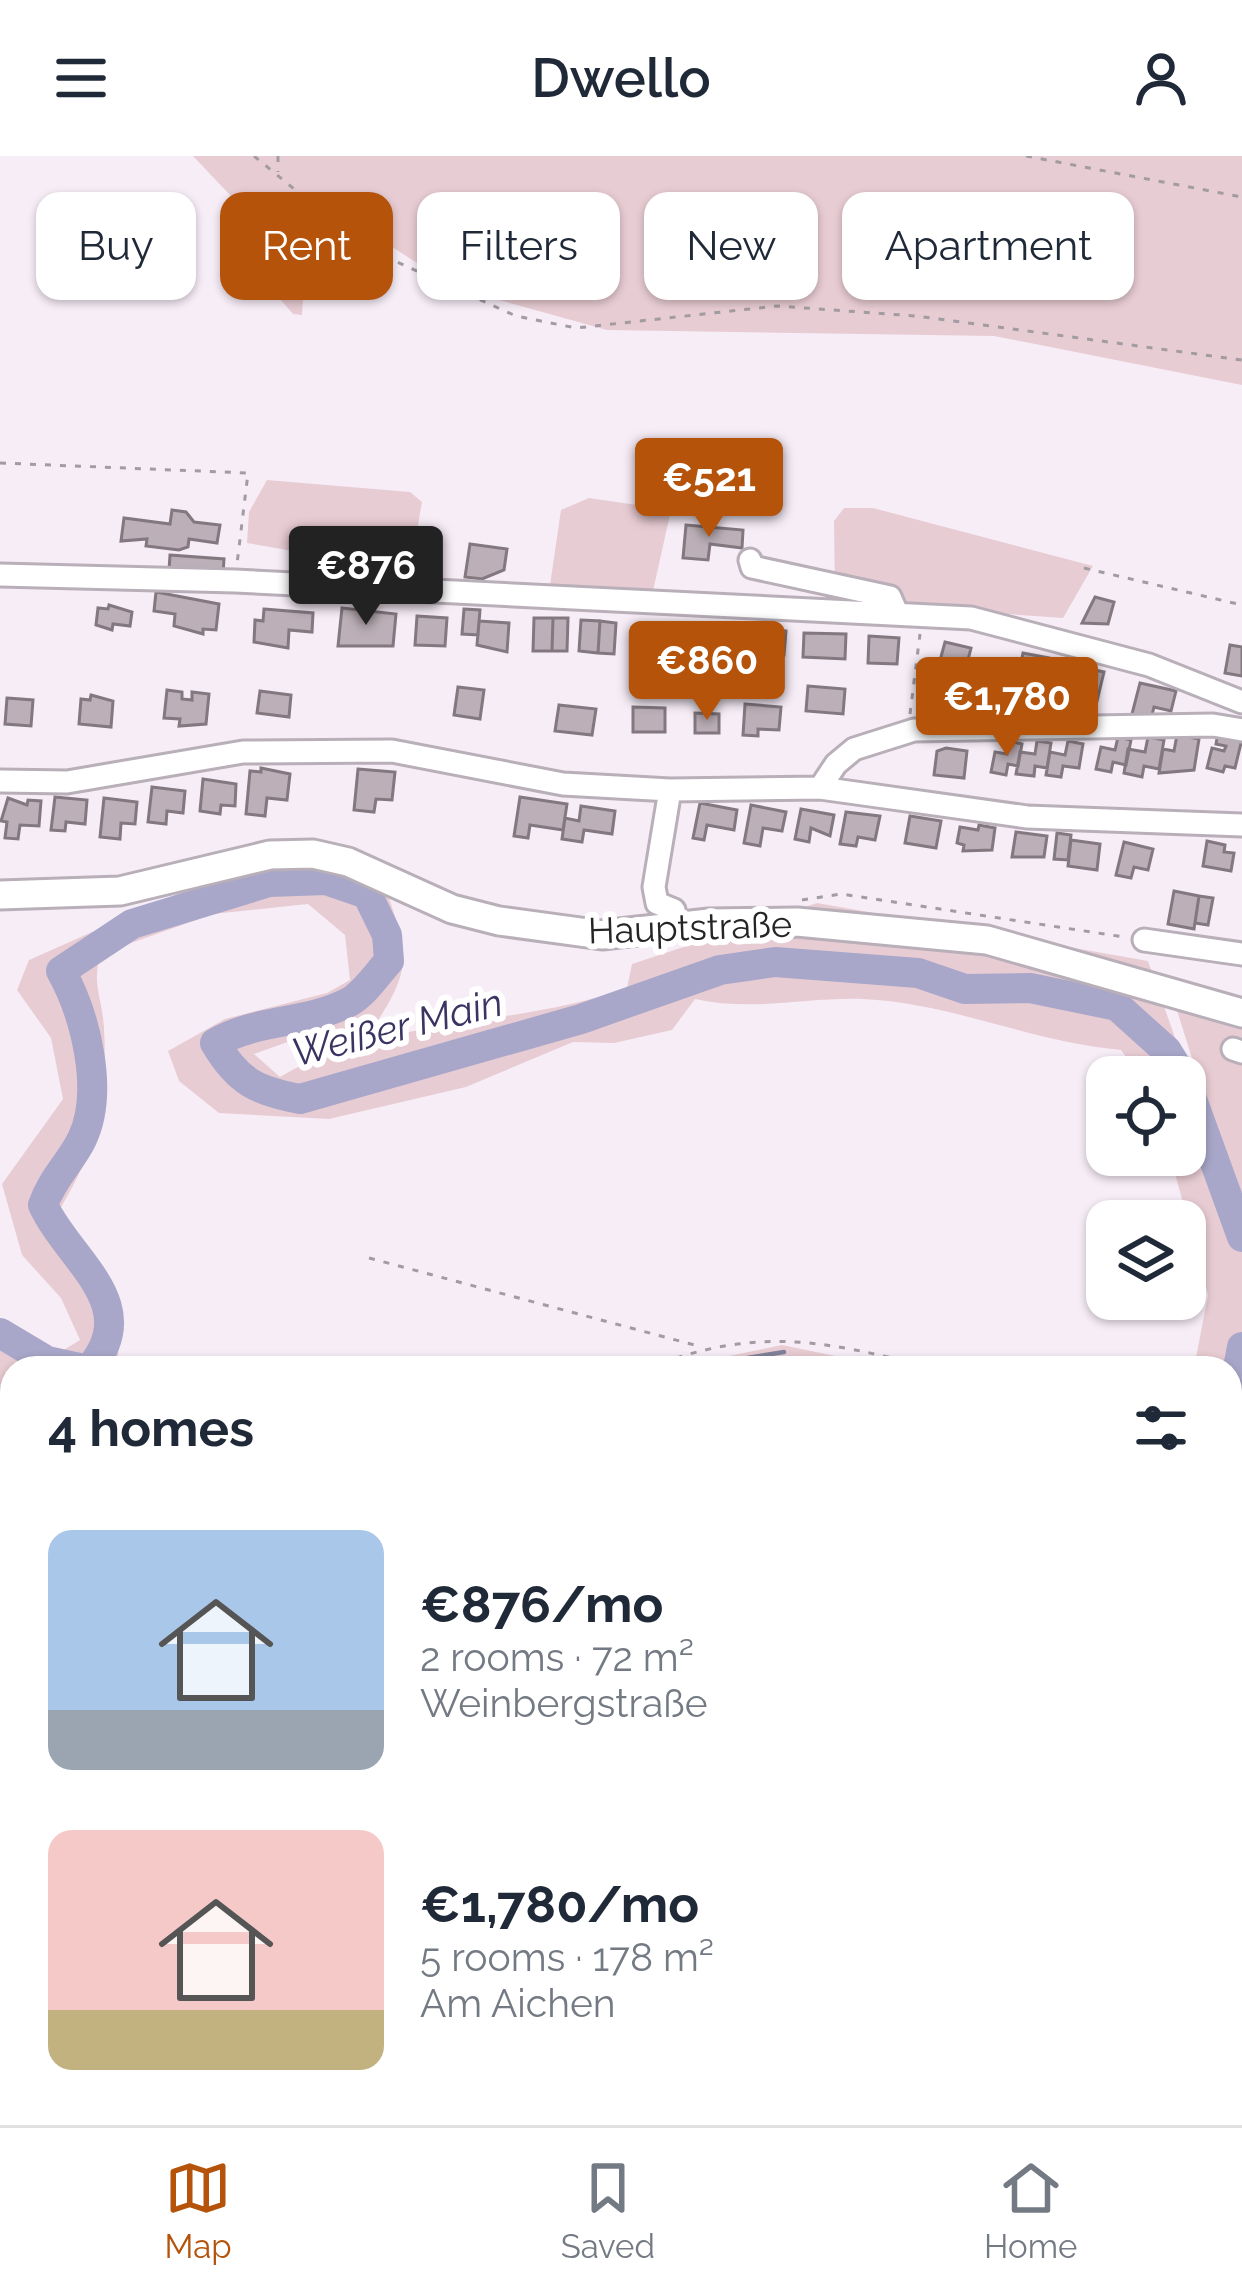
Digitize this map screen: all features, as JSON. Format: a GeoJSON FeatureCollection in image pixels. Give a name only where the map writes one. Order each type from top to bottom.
{"type":"FeatureCollection","features":[{"type":"Feature","properties":{"kind":"main road","name":"Hauptstraße"},"geometry":{"type":"LineString","coordinates":[[0,895],[120,891],[270,854],[313,854],[348,862],[452,909],[499,921],[602,935],[709,923],[797,922],[987,940],[1242,1013]]}},
{"type":"Feature","properties":{"kind":"street"},"geometry":{"type":"LineString","coordinates":[[750,560],[752,567],[890,597],[897,614]]}},
{"type":"Feature","properties":{"kind":"street"},"geometry":{"type":"LineString","coordinates":[[0,575],[235,581],[971,618],[1149,665],[1242,702]]}},
{"type":"Feature","properties":{"kind":"street"},"geometry":{"type":"LineString","coordinates":[[820,788],[836,764],[854,749],[908,732],[1213,725],[1242,730]]}},
{"type":"Feature","properties":{"kind":"street"},"geometry":{"type":"LineString","coordinates":[[0,781],[68,782],[243,752],[392,751],[562,784],[670,790],[820,788],[1027,817],[1242,825]]}},
{"type":"Feature","properties":{"kind":"street"},"geometry":{"type":"LineString","coordinates":[[670,790],[654,887],[656,903],[674,910]]}},
{"type":"Feature","properties":{"kind":"street"},"geometry":{"type":"LineString","coordinates":[[1144,940],[1242,954]]}},
{"type":"Feature","properties":{"kind":"path"},"geometry":{"type":"LineString","coordinates":[[254,156],[366,248],[516,316],[576,328],[777,306],[916,316],[1242,360]]}},
{"type":"Feature","properties":{"kind":"path"},"geometry":{"type":"LineString","coordinates":[[278,156],[278,172]]}},
{"type":"Feature","properties":{"kind":"path"},"geometry":{"type":"LineString","coordinates":[[1026,156],[1146,183],[1242,197]]}},
{"type":"Feature","properties":{"kind":"path"},"geometry":{"type":"LineString","coordinates":[[0,463],[248,472],[235,581]]}},
{"type":"Feature","properties":{"kind":"path"},"geometry":{"type":"LineString","coordinates":[[1084,568],[1242,605]]}},
{"type":"Feature","properties":{"kind":"path"},"geometry":{"type":"LineString","coordinates":[[908,732],[923,615]]}},
{"type":"Feature","properties":{"kind":"path"},"geometry":{"type":"LineString","coordinates":[[369,1258],[702,1347]]}},
{"type":"Feature","properties":{"kind":"path"},"geometry":{"type":"LineString","coordinates":[[679,1356],[702,1347],[776,1338],[885,1356]]}},
{"type":"Feature","properties":{"kind":"shaded area"},"geometry":{"type":"Polygon","coordinates":[[[193,156],[1242,156],[1242,385],[994,336],[607,330],[499,300],[620,300],[620,192],[417,192],[417,263],[393,248],[393,192],[227,192],[193,156]]]}},
{"type":"Feature","properties":{"kind":"shaded area"},"geometry":{"type":"Polygon","coordinates":[[[281,300],[303,300],[302,315],[293,314],[281,300]]]}},
{"type":"Feature","properties":{"kind":"shaded area"},"geometry":{"type":"Polygon","coordinates":[[[267,480],[410,492],[422,502],[412,559],[304,553],[247,543],[249,512],[267,480]]]}},
{"type":"Feature","properties":{"kind":"shaded area"},"geometry":{"type":"Polygon","coordinates":[[[589,498],[671,510],[653,591],[550,585],[561,510],[589,498]]]}},
{"type":"Feature","properties":{"kind":"shaded area"},"geometry":{"type":"Polygon","coordinates":[[[844,508],[873,508],[1093,566],[1063,618],[835,602],[834,521],[844,508]]]}},
{"type":"Feature","properties":{"kind":"shaded area"},"geometry":{"type":"Polygon","coordinates":[[[317,861],[379,869],[401,940],[401,974],[365,1039],[327,1028],[254,1054],[280,1077],[362,1043],[584,1001],[627,988],[632,964],[817,903],[1148,961],[1181,1056],[1125,1056],[1121,1050],[1056,1040],[896,1002],[842,999],[737,1004],[695,999],[672,1030],[614,1043],[573,1042],[466,1087],[329,1119],[219,1113],[179,1081],[168,1051],[225,1019],[327,993],[350,980],[345,935],[308,904],[213,914],[100,954],[97,983],[105,1054],[102,1101],[83,1165],[60,1209],[119,1307],[118,1356],[0,1356],[0,1323],[57,1354],[80,1340],[61,1298],[22,1255],[2,1184],[63,1099],[51,1038],[17,990],[29,960],[232,870],[317,861]]]}},
{"type":"Feature","properties":{"kind":"shaded area"},"geometry":{"type":"Polygon","coordinates":[[[1174,1001],[1242,1027],[1242,1217],[1206,1103],[1206,1056],[1191,1056],[1174,1001]]]}},
{"type":"Feature","properties":{"kind":"shaded area"},"geometry":{"type":"Polygon","coordinates":[[[1206,1126],[1242,1228],[1242,1356],[1196,1356],[1208,1295],[1206,1200],[1182,1200],[1176,1176],[1206,1176],[1206,1126]]]}},
{"type":"Feature","properties":{"kind":"shaded area"},"geometry":{"type":"Polygon","coordinates":[[[782,1345],[836,1356],[729,1356],[782,1345]]]}},
{"type":"Feature","properties":{"kind":"building"},"geometry":{"type":"Polygon","coordinates":[[[172,510],[186,512],[194,522],[220,525],[217,543],[189,539],[188,547],[179,550],[146,546],[147,539],[121,541],[124,518],[170,524],[172,510]]]}},
{"type":"Feature","properties":{"kind":"building"},"geometry":{"type":"Polygon","coordinates":[[[686,525],[743,530],[742,548],[710,544],[708,560],[683,558],[686,525]]]}},
{"type":"Feature","properties":{"kind":"building"},"geometry":{"type":"Polygon","coordinates":[[[470,544],[507,549],[504,570],[482,579],[465,577],[470,544]]]}},
{"type":"Feature","properties":{"kind":"building"},"geometry":{"type":"Polygon","coordinates":[[[170,555],[224,559],[223,574],[169,570],[170,555]]]}},
{"type":"Feature","properties":{"kind":"building"},"geometry":{"type":"Polygon","coordinates":[[[156,592],[219,604],[216,630],[203,629],[203,634],[174,626],[175,614],[154,611],[156,592]]]}},
{"type":"Feature","properties":{"kind":"building"},"geometry":{"type":"Polygon","coordinates":[[[1095,597],[1114,602],[1108,624],[1082,623],[1095,597]]]}},
{"type":"Feature","properties":{"kind":"building"},"geometry":{"type":"Polygon","coordinates":[[[109,605],[132,612],[130,626],[113,624],[112,630],[96,625],[98,608],[109,605]]]}},
{"type":"Feature","properties":{"kind":"building"},"geometry":{"type":"Polygon","coordinates":[[[342,608],[396,614],[393,646],[338,646],[342,608]]]}},
{"type":"Feature","properties":{"kind":"building"},"geometry":{"type":"Polygon","coordinates":[[[264,609],[313,613],[312,632],[289,630],[288,648],[254,642],[255,620],[263,621],[264,609]]]}},
{"type":"Feature","properties":{"kind":"building"},"geometry":{"type":"Polygon","coordinates":[[[464,609],[480,610],[478,635],[462,634],[464,609]]]}},
{"type":"Feature","properties":{"kind":"building"},"geometry":{"type":"Polygon","coordinates":[[[417,616],[447,618],[445,646],[415,645],[417,616]]]}},
{"type":"Feature","properties":{"kind":"building"},"geometry":{"type":"Polygon","coordinates":[[[534,618],[553,618],[552,651],[533,651],[534,618]]]}},
{"type":"Feature","properties":{"kind":"building"},"geometry":{"type":"Polygon","coordinates":[[[553,618],[568,618],[567,651],[552,651],[553,618]]]}},
{"type":"Feature","properties":{"kind":"building"},"geometry":{"type":"Polygon","coordinates":[[[581,620],[600,621],[598,653],[579,651],[581,620]]]}},
{"type":"Feature","properties":{"kind":"building"},"geometry":{"type":"Polygon","coordinates":[[[479,621],[509,623],[507,652],[477,645],[479,621]]]}},
{"type":"Feature","properties":{"kind":"building"},"geometry":{"type":"Polygon","coordinates":[[[600,621],[616,623],[614,654],[598,653],[600,621]]]}},
{"type":"Feature","properties":{"kind":"building"},"geometry":{"type":"Polygon","coordinates":[[[637,626],[657,628],[655,653],[635,651],[637,626]]]}},
{"type":"Feature","properties":{"kind":"building"},"geometry":{"type":"Polygon","coordinates":[[[753,627],[786,631],[784,655],[750,655],[753,627]]]}},
{"type":"Feature","properties":{"kind":"building"},"geometry":{"type":"Polygon","coordinates":[[[657,628],[677,629],[675,654],[655,653],[657,628]]]}},
{"type":"Feature","properties":{"kind":"building"},"geometry":{"type":"Polygon","coordinates":[[[732,628],[731,652],[698,654],[699,629],[732,628]]]}},
{"type":"Feature","properties":{"kind":"building"},"geometry":{"type":"Polygon","coordinates":[[[804,633],[846,634],[845,659],[803,657],[804,633]]]}},
{"type":"Feature","properties":{"kind":"building"},"geometry":{"type":"Polygon","coordinates":[[[869,636],[899,638],[897,664],[868,663],[869,636]]]}},
{"type":"Feature","properties":{"kind":"building"},"geometry":{"type":"Polygon","coordinates":[[[945,642],[971,648],[963,679],[938,668],[945,642]]]}},
{"type":"Feature","properties":{"kind":"building"},"geometry":{"type":"Polygon","coordinates":[[[1230,645],[1242,647],[1242,676],[1225,673],[1230,645]]]}},
{"type":"Feature","properties":{"kind":"building"},"geometry":{"type":"Polygon","coordinates":[[[1023,653],[1049,658],[1044,683],[1018,678],[1023,653]]]}},
{"type":"Feature","properties":{"kind":"building"},"geometry":{"type":"Polygon","coordinates":[[[1075,666],[1104,672],[1097,701],[1069,692],[1075,666]]]}},
{"type":"Feature","properties":{"kind":"building"},"geometry":{"type":"Polygon","coordinates":[[[1140,683],[1176,691],[1171,711],[1154,707],[1151,719],[1132,714],[1140,683]]]}},
{"type":"Feature","properties":{"kind":"building"},"geometry":{"type":"Polygon","coordinates":[[[808,686],[845,689],[843,714],[806,711],[808,686]]]}},
{"type":"Feature","properties":{"kind":"building"},"geometry":{"type":"Polygon","coordinates":[[[458,687],[484,690],[480,719],[454,715],[458,687]]]}},
{"type":"Feature","properties":{"kind":"building"},"geometry":{"type":"Polygon","coordinates":[[[167,690],[182,692],[182,699],[192,700],[192,692],[209,694],[206,724],[179,726],[180,719],[164,718],[167,690]]]}},
{"type":"Feature","properties":{"kind":"building"},"geometry":{"type":"Polygon","coordinates":[[[260,691],[291,695],[289,717],[257,713],[260,691]]]}},
{"type":"Feature","properties":{"kind":"building"},"geometry":{"type":"Polygon","coordinates":[[[91,695],[113,701],[111,727],[79,724],[81,699],[90,700],[91,695]]]}},
{"type":"Feature","properties":{"kind":"building"},"geometry":{"type":"Polygon","coordinates":[[[7,698],[33,700],[31,726],[5,724],[7,698]]]}},
{"type":"Feature","properties":{"kind":"building"},"geometry":{"type":"Polygon","coordinates":[[[745,704],[781,707],[779,730],[758,729],[758,736],[743,735],[745,704]]]}},
{"type":"Feature","properties":{"kind":"building"},"geometry":{"type":"Polygon","coordinates":[[[559,705],[596,709],[592,735],[555,731],[559,705]]]}},
{"type":"Feature","properties":{"kind":"building"},"geometry":{"type":"Polygon","coordinates":[[[633,707],[665,708],[665,732],[633,732],[633,707]]]}},
{"type":"Feature","properties":{"kind":"building"},"geometry":{"type":"Polygon","coordinates":[[[695,713],[719,714],[719,733],[695,733],[695,713]]]}},
{"type":"Feature","properties":{"kind":"building"},"geometry":{"type":"Polygon","coordinates":[[[1218,733],[1242,739],[1235,768],[1225,766],[1223,772],[1207,768],[1212,748],[1224,751],[1226,746],[1216,744],[1218,733]]]}},
{"type":"Feature","properties":{"kind":"building"},"geometry":{"type":"Polygon","coordinates":[[[1177,735],[1199,739],[1194,770],[1159,773],[1163,749],[1174,751],[1177,735]]]}},
{"type":"Feature","properties":{"kind":"building"},"geometry":{"type":"Polygon","coordinates":[[[1118,737],[1131,740],[1126,765],[1113,762],[1111,772],[1096,769],[1101,747],[1115,750],[1118,737]]]}},
{"type":"Feature","properties":{"kind":"building"},"geometry":{"type":"Polygon","coordinates":[[[1148,737],[1164,740],[1159,769],[1144,766],[1142,777],[1124,773],[1128,749],[1145,752],[1148,737]]]}},
{"type":"Feature","properties":{"kind":"building"},"geometry":{"type":"Polygon","coordinates":[[[1009,741],[1022,744],[1018,766],[1008,764],[1006,775],[991,772],[995,752],[1007,754],[1009,741]]]}},
{"type":"Feature","properties":{"kind":"building"},"geometry":{"type":"Polygon","coordinates":[[[1037,741],[1051,743],[1047,768],[1035,766],[1034,776],[1016,774],[1020,752],[1035,754],[1037,741]]]}},
{"type":"Feature","properties":{"kind":"building"},"geometry":{"type":"Polygon","coordinates":[[[1068,741],[1083,744],[1079,768],[1063,766],[1061,777],[1046,775],[1050,752],[1065,755],[1068,741]]]}},
{"type":"Feature","properties":{"kind":"building"},"geometry":{"type":"Polygon","coordinates":[[[937,751],[967,751],[964,778],[934,775],[937,751]]]}},
{"type":"Feature","properties":{"kind":"building"},"geometry":{"type":"Polygon","coordinates":[[[261,768],[290,774],[287,800],[267,798],[265,816],[246,814],[250,771],[261,772],[261,768]]]}},
{"type":"Feature","properties":{"kind":"building"},"geometry":{"type":"Polygon","coordinates":[[[358,769],[395,772],[392,800],[376,799],[374,812],[354,810],[358,769]]]}},
{"type":"Feature","properties":{"kind":"building"},"geometry":{"type":"Polygon","coordinates":[[[203,779],[236,784],[235,806],[221,805],[220,814],[200,811],[203,779]]]}},
{"type":"Feature","properties":{"kind":"building"},"geometry":{"type":"Polygon","coordinates":[[[152,787],[185,791],[183,813],[167,811],[166,824],[148,822],[152,787]]]}},
{"type":"Feature","properties":{"kind":"building"},"geometry":{"type":"Polygon","coordinates":[[[55,797],[87,800],[85,824],[66,822],[65,831],[51,830],[55,797]]]}},
{"type":"Feature","properties":{"kind":"building"},"geometry":{"type":"Polygon","coordinates":[[[520,797],[567,804],[563,830],[530,825],[528,838],[514,836],[520,797]]]}},
{"type":"Feature","properties":{"kind":"building"},"geometry":{"type":"Polygon","coordinates":[[[8,798],[27,805],[28,800],[41,801],[39,826],[20,825],[18,839],[5,838],[7,822],[1,821],[8,798]]]}},
{"type":"Feature","properties":{"kind":"building"},"geometry":{"type":"Polygon","coordinates":[[[104,798],[137,802],[135,824],[121,823],[120,839],[100,837],[104,798]]]}},
{"type":"Feature","properties":{"kind":"building"},"geometry":{"type":"Polygon","coordinates":[[[700,803],[737,810],[734,830],[707,825],[704,840],[693,838],[700,803]]]}},
{"type":"Feature","properties":{"kind":"building"},"geometry":{"type":"Polygon","coordinates":[[[751,805],[786,812],[782,831],[763,828],[760,846],[744,843],[751,805]]]}},
{"type":"Feature","properties":{"kind":"building"},"geometry":{"type":"Polygon","coordinates":[[[581,806],[615,811],[612,834],[584,830],[582,842],[562,839],[565,818],[579,821],[581,806]]]}},
{"type":"Feature","properties":{"kind":"building"},"geometry":{"type":"Polygon","coordinates":[[[801,809],[834,815],[830,836],[811,828],[809,842],[795,839],[801,809]]]}},
{"type":"Feature","properties":{"kind":"building"},"geometry":{"type":"Polygon","coordinates":[[[846,812],[880,816],[875,840],[858,837],[856,846],[840,844],[846,812]]]}},
{"type":"Feature","properties":{"kind":"building"},"geometry":{"type":"Polygon","coordinates":[[[910,816],[941,821],[936,848],[905,843],[910,816]]]}},
{"type":"Feature","properties":{"kind":"building"},"geometry":{"type":"Polygon","coordinates":[[[979,825],[995,828],[992,850],[963,851],[964,845],[957,843],[960,827],[978,830],[979,825]]]}},
{"type":"Feature","properties":{"kind":"building"},"geometry":{"type":"Polygon","coordinates":[[[1016,832],[1047,836],[1044,857],[1012,857],[1016,832]]]}},
{"type":"Feature","properties":{"kind":"building"},"geometry":{"type":"Polygon","coordinates":[[[1057,833],[1071,835],[1068,860],[1054,859],[1057,833]]]}},
{"type":"Feature","properties":{"kind":"building"},"geometry":{"type":"Polygon","coordinates":[[[1071,840],[1100,844],[1097,870],[1068,866],[1071,840]]]}},
{"type":"Feature","properties":{"kind":"building"},"geometry":{"type":"Polygon","coordinates":[[[1207,841],[1225,845],[1224,852],[1234,853],[1231,871],[1203,866],[1207,841]]]}},
{"type":"Feature","properties":{"kind":"building"},"geometry":{"type":"Polygon","coordinates":[[[1124,842],[1153,849],[1148,870],[1134,867],[1131,878],[1116,875],[1124,842]]]}},
{"type":"Feature","properties":{"kind":"building"},"geometry":{"type":"Polygon","coordinates":[[[1174,891],[1199,896],[1194,929],[1168,924],[1174,891]]]}},
{"type":"Feature","properties":{"kind":"building"},"geometry":{"type":"Polygon","coordinates":[[[1199,896],[1213,898],[1208,925],[1195,923],[1199,896]]]}},
{"type":"Feature","properties":{"kind":"waterway","name":"Weißer Main"},"geometry":{"type":"LineString","coordinates":[[98,1356],[109,1323],[106,1303],[43,1205],[82,1139],[92,1099],[84,1030],[61,971],[132,924],[269,882],[326,880],[367,894],[387,935],[389,961],[349,1002],[316,1015],[248,1029],[215,1043],[241,1076],[260,1088],[300,1099],[581,1019],[720,970],[775,962],[918,973],[965,989],[1030,988],[1117,1006],[1170,1056]]}},
{"type":"Feature","properties":{"kind":"waterway","name":"Weißer Main"},"geometry":{"type":"LineString","coordinates":[[1206,1138],[1242,1237]]}},
{"type":"Feature","properties":{"kind":"waterway","name":"Weißer Main"},"geometry":{"type":"LineString","coordinates":[[0,1333],[39,1356]]}},
{"type":"Feature","properties":{"kind":"waterway","name":"Weißer Main"},"geometry":{"type":"LineString","coordinates":[[1240,1356],[1242,1347]]}},
{"type":"Feature","properties":{"kind":"waterway"},"geometry":{"type":"LineString","coordinates":[[759,1356],[784,1352]]}}]}
